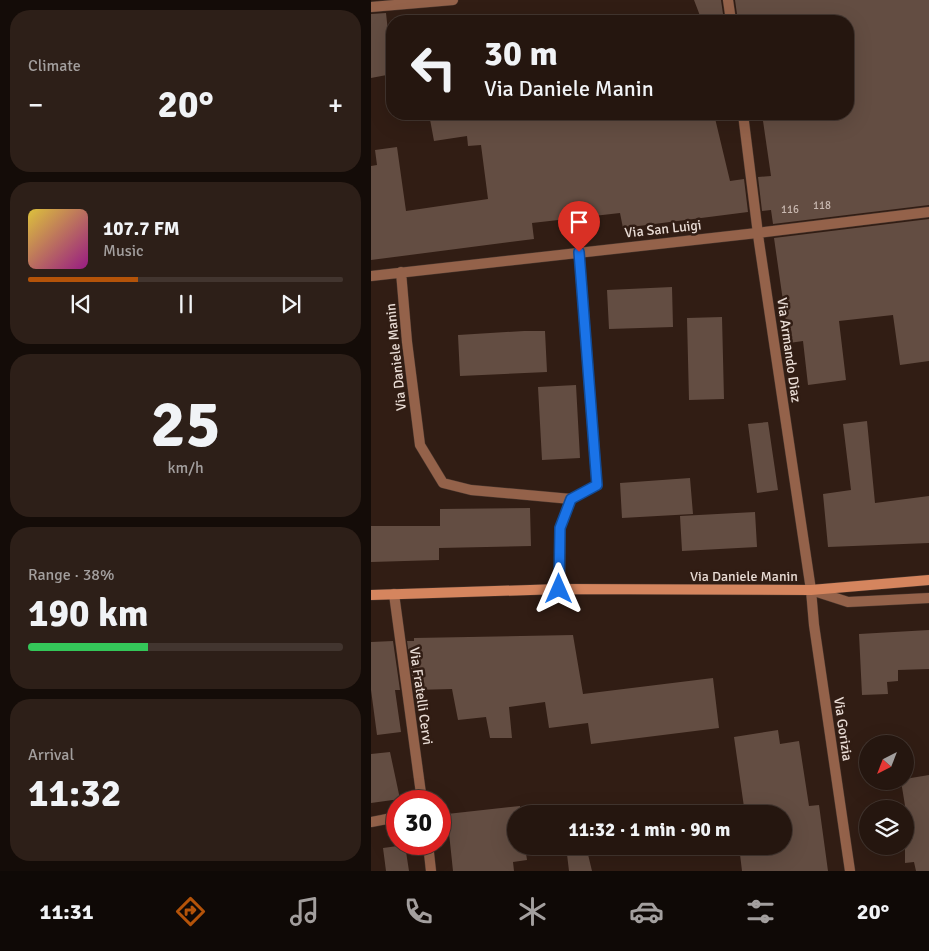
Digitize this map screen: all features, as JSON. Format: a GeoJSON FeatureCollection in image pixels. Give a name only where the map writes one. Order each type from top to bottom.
{"type":"FeatureCollection","features":[{"type":"Feature","properties":{"kind":"main road","name":"Via Daniele Manin"},"geometry":{"type":"LineString","coordinates":[[371,595],[559,589],[811,590],[929,580]]}},
{"type":"Feature","properties":{"kind":"street"},"geometry":{"type":"LineString","coordinates":[[371,7],[453,0]]}},
{"type":"Feature","properties":{"kind":"street"},"geometry":{"type":"LineString","coordinates":[[728,0],[730,15]]}},
{"type":"Feature","properties":{"kind":"street","name":"Via Armando Diaz"},"geometry":{"type":"LineString","coordinates":[[744,120],[757,233],[811,590]]}},
{"type":"Feature","properties":{"kind":"street","name":"Via San Luigi"},"geometry":{"type":"LineString","coordinates":[[371,276],[929,212]]}},
{"type":"Feature","properties":{"kind":"street"},"geometry":{"type":"LineString","coordinates":[[559,589],[560,528],[571,499],[597,485],[579,252]]}},
{"type":"Feature","properties":{"kind":"street","name":"Via Daniele Manin"},"geometry":{"type":"LineString","coordinates":[[401,272],[407,342],[420,445],[443,483],[471,490],[571,499]]}},
{"type":"Feature","properties":{"kind":"street"},"geometry":{"type":"LineString","coordinates":[[811,590],[848,602],[929,598]]}},
{"type":"Feature","properties":{"kind":"street","name":"Via Gorizia"},"geometry":{"type":"LineString","coordinates":[[811,590],[814,625],[850,871]]}},
{"type":"Feature","properties":{"kind":"street","name":"Via Fratelli Cervi"},"geometry":{"type":"LineString","coordinates":[[394,594],[421,790]]}},
{"type":"Feature","properties":{"kind":"street"},"geometry":{"type":"LineString","coordinates":[[371,822],[386,820]]}},
{"type":"Feature","properties":{"kind":"street"},"geometry":{"type":"LineString","coordinates":[[429,855],[431,871]]}},
{"type":"Feature","properties":{"kind":"building"},"geometry":{"type":"Polygon","coordinates":[[[694,0],[721,0],[723,15],[700,15],[694,0]]]}},
{"type":"Feature","properties":{"kind":"building"},"geometry":{"type":"Polygon","coordinates":[[[735,0],[929,0],[929,205],[773,224],[771,210],[762,211],[758,177],[771,176],[763,120],[854,120],[854,15],[737,15],[735,0]]]}},
{"type":"Feature","properties":{"kind":"building"},"geometry":{"type":"Polygon","coordinates":[[[386,13],[386,15],[386,75],[371,78],[371,14],[386,13]]]}},
{"type":"Feature","properties":{"kind":"building"},"geometry":{"type":"Polygon","coordinates":[[[430,120],[715,120],[730,181],[744,179],[748,212],[623,228],[620,213],[532,223],[534,239],[371,260],[371,166],[377,165],[375,150],[397,147],[406,211],[488,199],[481,145],[468,146],[467,136],[434,141],[430,120]]]}},
{"type":"Feature","properties":{"kind":"building"},"geometry":{"type":"Polygon","coordinates":[[[929,219],[929,361],[900,365],[893,315],[839,321],[846,380],[808,385],[803,341],[789,343],[774,238],[929,219]]]}},
{"type":"Feature","properties":{"kind":"building"},"geometry":{"type":"Polygon","coordinates":[[[672,287],[673,327],[609,329],[607,290],[672,287]]]}},
{"type":"Feature","properties":{"kind":"building"},"geometry":{"type":"Polygon","coordinates":[[[722,317],[724,399],[689,400],[687,318],[722,317]]]}},
{"type":"Feature","properties":{"kind":"building"},"geometry":{"type":"Polygon","coordinates":[[[545,331],[547,372],[460,376],[458,335],[545,331]]]}},
{"type":"Feature","properties":{"kind":"building"},"geometry":{"type":"Polygon","coordinates":[[[576,385],[580,458],[542,460],[538,387],[576,385]]]}},
{"type":"Feature","properties":{"kind":"building"},"geometry":{"type":"Polygon","coordinates":[[[867,421],[875,503],[929,496],[929,543],[828,547],[823,494],[851,490],[843,424],[867,421]]]}},
{"type":"Feature","properties":{"kind":"building"},"geometry":{"type":"Polygon","coordinates":[[[768,422],[778,490],[757,493],[748,424],[768,422]]]}},
{"type":"Feature","properties":{"kind":"building"},"geometry":{"type":"Polygon","coordinates":[[[690,478],[693,514],[622,518],[620,483],[690,478]]]}},
{"type":"Feature","properties":{"kind":"building"},"geometry":{"type":"Polygon","coordinates":[[[530,508],[531,546],[439,548],[439,560],[371,562],[371,526],[440,526],[440,509],[530,508]]]}},
{"type":"Feature","properties":{"kind":"building"},"geometry":{"type":"Polygon","coordinates":[[[755,512],[757,547],[682,551],[680,516],[755,512]]]}},
{"type":"Feature","properties":{"kind":"building"},"geometry":{"type":"Polygon","coordinates":[[[929,630],[929,669],[898,670],[898,681],[887,682],[888,694],[862,695],[859,634],[929,630]]]}},
{"type":"Feature","properties":{"kind":"building"},"geometry":{"type":"Polygon","coordinates":[[[573,635],[583,694],[713,678],[719,728],[591,744],[588,723],[549,728],[545,702],[509,707],[512,738],[490,738],[486,717],[458,720],[452,689],[414,690],[407,641],[414,641],[414,638],[573,635]]]}},
{"type":"Feature","properties":{"kind":"building"},"geometry":{"type":"Polygon","coordinates":[[[393,641],[400,690],[395,690],[401,732],[377,735],[371,690],[371,642],[393,641]]]}},
{"type":"Feature","properties":{"kind":"building"},"geometry":{"type":"Polygon","coordinates":[[[778,730],[780,744],[799,741],[809,806],[819,805],[828,871],[742,871],[740,855],[792,855],[792,805],[744,805],[734,737],[778,730]]]}},
{"type":"Feature","properties":{"kind":"building"},"geometry":{"type":"Polygon","coordinates":[[[390,752],[398,790],[386,790],[386,801],[371,803],[371,754],[390,752]]]}},
{"type":"Feature","properties":{"kind":"building"},"geometry":{"type":"Polygon","coordinates":[[[929,775],[929,871],[916,871],[914,862],[905,863],[905,855],[914,855],[914,800],[904,800],[902,790],[914,790],[914,778],[929,775]]]}},
{"type":"Feature","properties":{"kind":"building"},"geometry":{"type":"Polygon","coordinates":[[[507,807],[507,855],[526,855],[527,860],[513,862],[514,871],[453,871],[451,814],[507,807]]]}},
{"type":"Feature","properties":{"kind":"building"},"geometry":{"type":"Polygon","coordinates":[[[383,848],[386,848],[386,855],[407,855],[409,871],[386,871],[383,848]]]}},
{"type":"Feature","properties":{"kind":"building"},"geometry":{"type":"Polygon","coordinates":[[[567,855],[588,855],[592,871],[569,871],[567,855]]]}},
{"type":"Feature","properties":{"kind":"route"},"geometry":{"type":"LineString","coordinates":[[559,589],[560,528],[571,499],[597,485],[579,252]]}}]}
